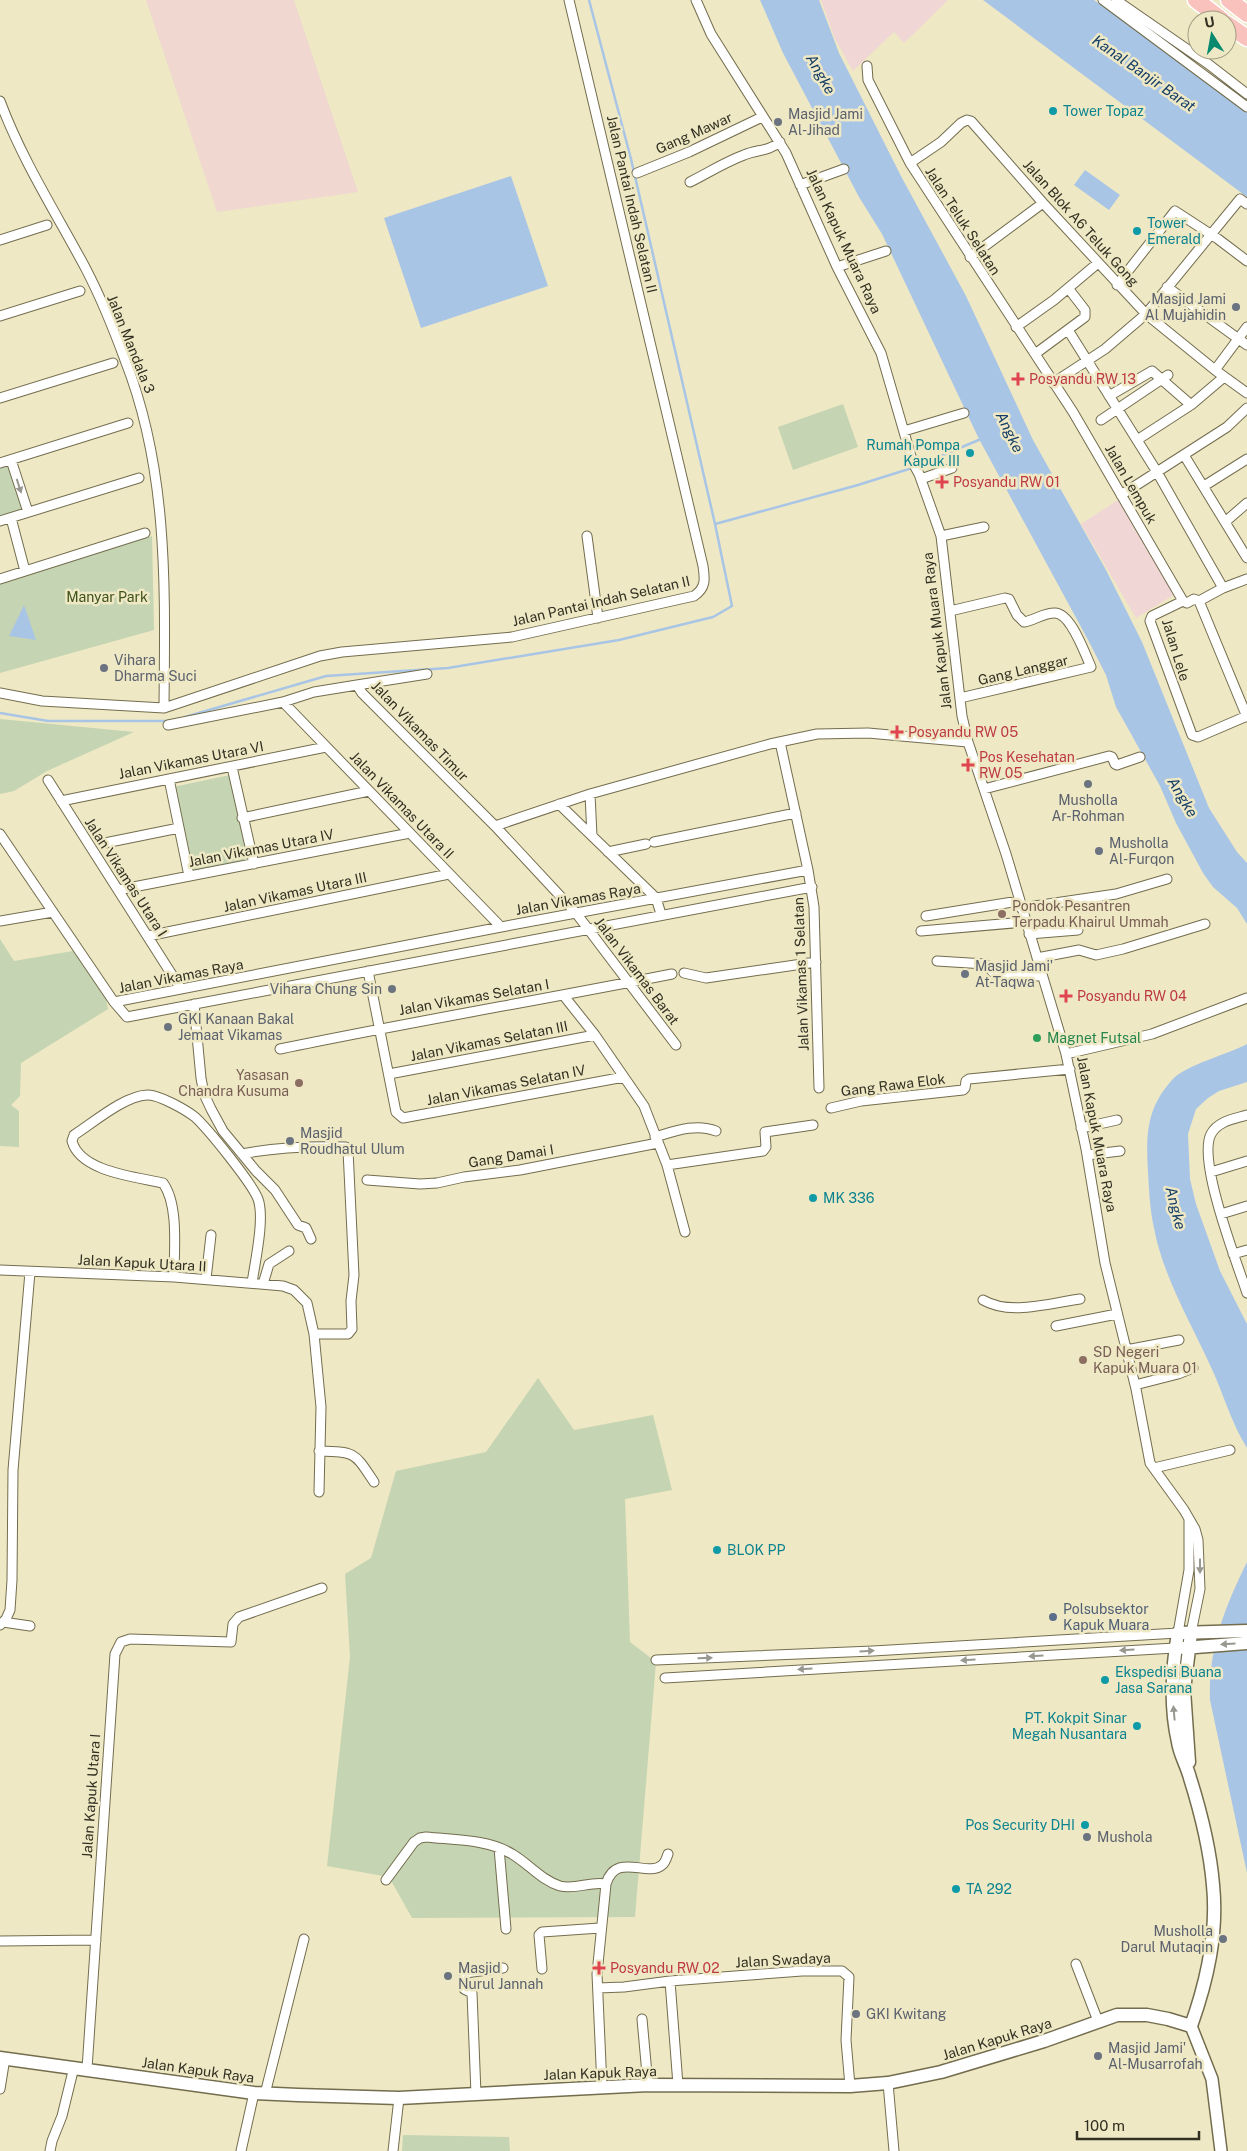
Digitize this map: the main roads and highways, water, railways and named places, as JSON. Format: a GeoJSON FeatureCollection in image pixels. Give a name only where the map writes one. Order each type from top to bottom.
{"type":"FeatureCollection","features":[{"type":"Feature","properties":{"kind":"highway"},"geometry":{"type":"LineString","coordinates":[[1196,0],[1209,10]]}},
{"type":"Feature","properties":{"kind":"highway"},"geometry":{"type":"LineString","coordinates":[[1229,0],[1247,14]]}},
{"type":"Feature","properties":{"kind":"main road"},"geometry":{"type":"LineString","coordinates":[[1175,1648],[1190,1647],[1210,1639],[1247,1631]]}},
{"type":"Feature","properties":{"kind":"main road","name":"Jalan Kapuk Muara Raya"},"geometry":{"type":"LineString","coordinates":[[1190,1777],[1184,1690],[1191,1633],[1178,1633],[1175,1648],[1174,1713],[1178,1743],[1190,1777],[1206,1841],[1213,1880],[1214,1906],[1208,1966],[1192,2026]]}},
{"type":"Feature","properties":{"kind":"main road"},"geometry":{"type":"LineString","coordinates":[[1191,1633],[1210,1639],[1247,1643]]}},
{"type":"Feature","properties":{"kind":"main road","name":"Jalan Kapuk Raya"},"geometry":{"type":"LineString","coordinates":[[2,2058],[260,2094],[399,2098],[648,2085],[850,2086],[888,2083],[941,2072],[1044,2041],[1117,2015],[1148,2015],[1192,2026]]}},
{"type":"Feature","properties":{"kind":"water","name":"Angke"},"geometry":{"type":"Polygon","coordinates":[[[760,0],[819,0],[839,53],[902,178],[966,296],[1033,440],[1106,570],[1142,642],[1209,808],[1237,852],[1247,863],[1247,924],[1237,908],[1213,887],[1203,873],[1176,823],[1160,786],[1116,707],[1106,675],[979,439],[882,234],[859,197],[783,53],[760,0]]]}},
{"type":"Feature","properties":{"kind":"water","name":"Kanal Banjir Barat"},"geometry":{"type":"Polygon","coordinates":[[[983,0],[1094,0],[1247,111],[1247,197],[983,0]]]}},
{"type":"Feature","properties":{"kind":"water"},"geometry":{"type":"Polygon","coordinates":[[[1085,170],[1120,195],[1109,210],[1074,185],[1085,170]]]}},
{"type":"Feature","properties":{"kind":"water"},"geometry":{"type":"Polygon","coordinates":[[[511,176],[548,286],[421,328],[384,218],[511,176]]]}},
{"type":"Feature","properties":{"kind":"water"},"geometry":{"type":"Polygon","coordinates":[[[24,605],[36,640],[9,636],[24,605]]]}},
{"type":"Feature","properties":{"kind":"water","name":"Angke"},"geometry":{"type":"Polygon","coordinates":[[[1247,1044],[1247,1082],[1219,1091],[1208,1098],[1196,1109],[1188,1134],[1190,1179],[1196,1204],[1220,1271],[1247,1324],[1247,1448],[1236,1428],[1215,1375],[1170,1281],[1158,1246],[1152,1214],[1147,1146],[1152,1112],[1163,1091],[1172,1080],[1187,1069],[1247,1044]]]}},
{"type":"Feature","properties":{"kind":"water"},"geometry":{"type":"Polygon","coordinates":[[[1247,1562],[1247,1873],[1210,1700],[1210,1681],[1215,1646],[1225,1612],[1247,1562]]]}},
{"type":"Feature","properties":{"kind":"waterway"},"geometry":{"type":"LineString","coordinates":[[589,0],[631,159],[715,524]]}},
{"type":"Feature","properties":{"kind":"waterway"},"geometry":{"type":"LineString","coordinates":[[917,466],[981,439]]}},
{"type":"Feature","properties":{"kind":"waterway"},"geometry":{"type":"LineString","coordinates":[[185,717],[326,676],[448,668],[619,640],[713,617],[732,606],[715,524],[858,485],[912,468]]}},
{"type":"Feature","properties":{"kind":"waterway"},"geometry":{"type":"LineString","coordinates":[[0,713],[48,721],[168,721]]}},
{"type":"Feature","properties":{"kind":"place","name":"Tower Topaz"},"geometry":{"type":"Point","coordinates":[1053,111]}},
{"type":"Feature","properties":{"kind":"place","name":"Masjid Jami Al-Jihad"},"geometry":{"type":"Point","coordinates":[778,122]}},
{"type":"Feature","properties":{"kind":"place","name":"Tower Emerald"},"geometry":{"type":"Point","coordinates":[1137,231]}},
{"type":"Feature","properties":{"kind":"place","name":"Masjid Jami Al Mujahidin"},"geometry":{"type":"Point","coordinates":[1236,307]}},
{"type":"Feature","properties":{"kind":"place","name":"Posyandu RW 13"},"geometry":{"type":"Point","coordinates":[1018,379]}},
{"type":"Feature","properties":{"kind":"place","name":"Rumah Pompa Kapuk III"},"geometry":{"type":"Point","coordinates":[970,453]}},
{"type":"Feature","properties":{"kind":"place","name":"Posyandu RW 01"},"geometry":{"type":"Point","coordinates":[942,482]}},
{"type":"Feature","properties":{"kind":"place","name":"Vihara Dharma Suci"},"geometry":{"type":"Point","coordinates":[104,668]}},
{"type":"Feature","properties":{"kind":"place","name":"Posyandu RW 05"},"geometry":{"type":"Point","coordinates":[897,732]}},
{"type":"Feature","properties":{"kind":"place","name":"Pos Kesehatan RW 05"},"geometry":{"type":"Point","coordinates":[968,765]}},
{"type":"Feature","properties":{"kind":"place","name":"Musholla Ar-Rohman"},"geometry":{"type":"Point","coordinates":[1088,784]}},
{"type":"Feature","properties":{"kind":"place","name":"Musholla Al-Furqon"},"geometry":{"type":"Point","coordinates":[1099,851]}},
{"type":"Feature","properties":{"kind":"place","name":"Pondok Pesantren Terpadu Khairul Ummah"},"geometry":{"type":"Point","coordinates":[1002,914]}},
{"type":"Feature","properties":{"kind":"place","name":"Masjid Jami' At-Taqwa"},"geometry":{"type":"Point","coordinates":[965,974]}},
{"type":"Feature","properties":{"kind":"place","name":"Vihara Chung Sin"},"geometry":{"type":"Point","coordinates":[392,989]}},
{"type":"Feature","properties":{"kind":"place","name":"Posyandu RW 04"},"geometry":{"type":"Point","coordinates":[1066,996]}},
{"type":"Feature","properties":{"kind":"place","name":"GKI Kanaan Bakal Jemaat Vikamas"},"geometry":{"type":"Point","coordinates":[168,1027]}},
{"type":"Feature","properties":{"kind":"place","name":"Magnet Futsal"},"geometry":{"type":"Point","coordinates":[1037,1038]}},
{"type":"Feature","properties":{"kind":"place","name":"Yasasan Chandra Kusuma"},"geometry":{"type":"Point","coordinates":[299,1083]}},
{"type":"Feature","properties":{"kind":"place","name":"Masjid Roudhatul Ulum"},"geometry":{"type":"Point","coordinates":[290,1141]}},
{"type":"Feature","properties":{"kind":"place","name":"MK 336"},"geometry":{"type":"Point","coordinates":[813,1198]}},
{"type":"Feature","properties":{"kind":"place","name":"SD Negeri Kapuk Muara 01"},"geometry":{"type":"Point","coordinates":[1083,1360]}},
{"type":"Feature","properties":{"kind":"place","name":"BLOK PP"},"geometry":{"type":"Point","coordinates":[717,1550]}},
{"type":"Feature","properties":{"kind":"place","name":"Polsubsektor Kapuk Muara"},"geometry":{"type":"Point","coordinates":[1053,1617]}},
{"type":"Feature","properties":{"kind":"place","name":"Ekspedisi Buana Jasa Sarana"},"geometry":{"type":"Point","coordinates":[1105,1680]}},
{"type":"Feature","properties":{"kind":"place","name":"PT. Kokpit Sinar Megah Nusantara"},"geometry":{"type":"Point","coordinates":[1137,1726]}},
{"type":"Feature","properties":{"kind":"place","name":"Pos Security DHI"},"geometry":{"type":"Point","coordinates":[1085,1825]}},
{"type":"Feature","properties":{"kind":"place","name":"Mushola"},"geometry":{"type":"Point","coordinates":[1087,1837]}},
{"type":"Feature","properties":{"kind":"place","name":"TA 292"},"geometry":{"type":"Point","coordinates":[956,1889]}},
{"type":"Feature","properties":{"kind":"place","name":"Musholla Darul Mutaqin"},"geometry":{"type":"Point","coordinates":[1223,1939]}},
{"type":"Feature","properties":{"kind":"place","name":"Posyandu RW 02"},"geometry":{"type":"Point","coordinates":[599,1968]}},
{"type":"Feature","properties":{"kind":"place","name":"Masjid Nurul Jannah"},"geometry":{"type":"Point","coordinates":[448,1976]}},
{"type":"Feature","properties":{"kind":"place","name":"GKI Kwitang"},"geometry":{"type":"Point","coordinates":[856,2014]}},
{"type":"Feature","properties":{"kind":"place","name":"Masjid Jami' Al-Musarrofah"},"geometry":{"type":"Point","coordinates":[1098,2056]}},
{"type":"Feature","properties":{"kind":"park label","name":"Manyar Park"},"geometry":{"type":"Point","coordinates":[107,597]}}]}
